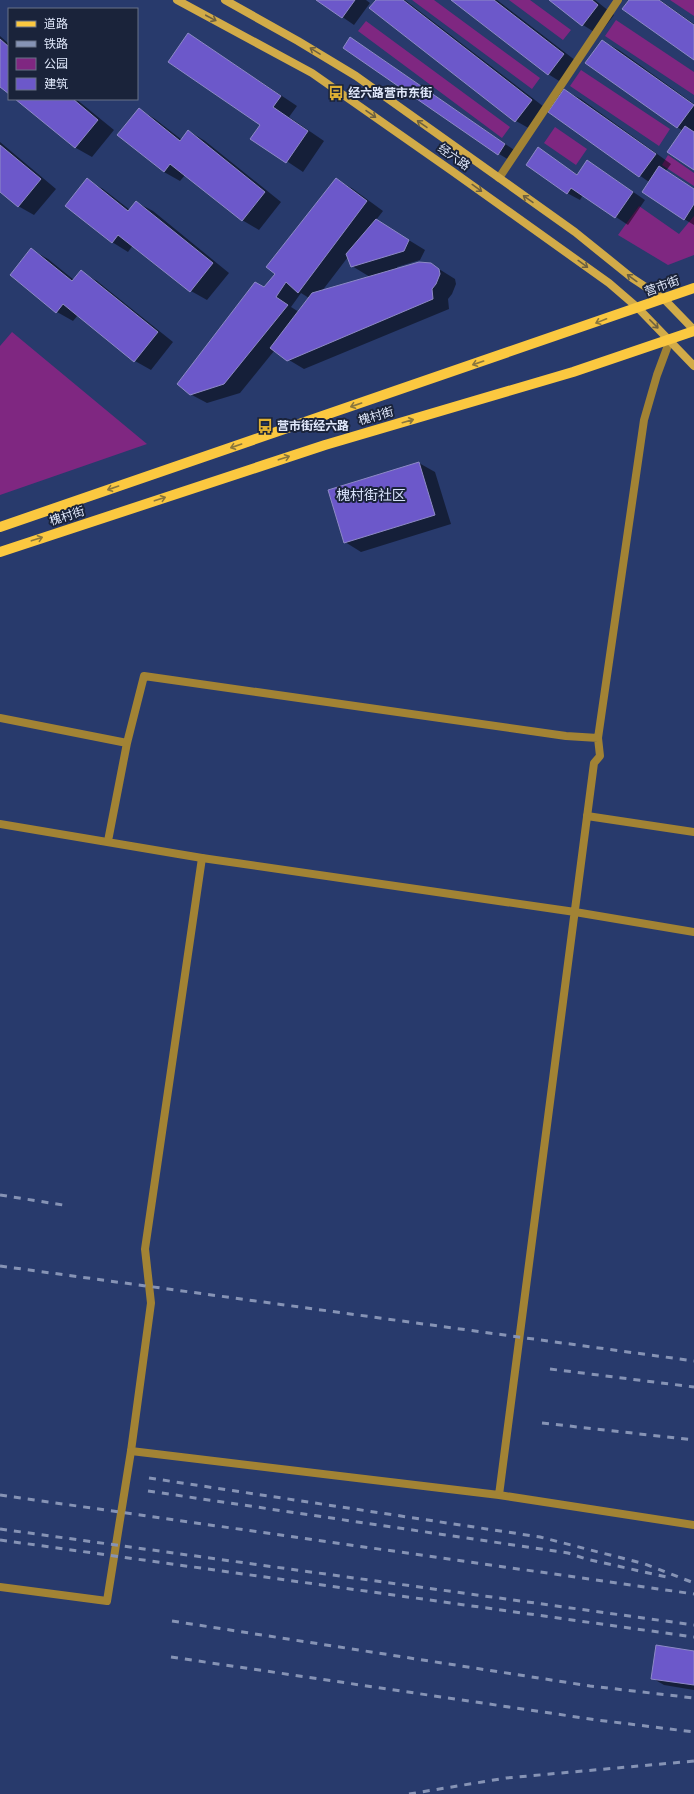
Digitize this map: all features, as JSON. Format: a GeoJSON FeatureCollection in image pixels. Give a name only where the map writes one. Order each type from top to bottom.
{"type":"FeatureCollection","features":[{"type":"Feature","properties":{"kind":"main road","name":"经六路"},"geometry":{"type":"LineString","coordinates":[[177,0],[312,73],[603,278],[638,308],[694,366]]}},
{"type":"Feature","properties":{"kind":"main road","name":"经六路"},"geometry":{"type":"LineString","coordinates":[[225,0],[298,40],[356,76],[575,232],[632,278],[664,299],[694,331]]}},
{"type":"Feature","properties":{"kind":"main road","name":"营市街"},"geometry":{"type":"LineString","coordinates":[[638,308],[694,288]]}},
{"type":"Feature","properties":{"kind":"main road","name":"槐村街"},"geometry":{"type":"LineString","coordinates":[[0,527],[638,308]]}},
{"type":"Feature","properties":{"kind":"main road"},"geometry":{"type":"LineString","coordinates":[[670,340],[694,331]]}},
{"type":"Feature","properties":{"kind":"main road","name":"槐村街"},"geometry":{"type":"LineString","coordinates":[[0,552],[325,445],[573,372],[670,340]]}},
{"type":"Feature","properties":{"kind":"street"},"geometry":{"type":"LineString","coordinates":[[499,178],[618,0]]}},
{"type":"Feature","properties":{"kind":"street"},"geometry":{"type":"LineString","coordinates":[[499,1495],[594,763],[600,756],[598,738],[644,420],[657,375],[670,340]]}},
{"type":"Feature","properties":{"kind":"street"},"geometry":{"type":"LineString","coordinates":[[108,841],[127,743],[144,676],[566,736],[598,738]]}},
{"type":"Feature","properties":{"kind":"street"},"geometry":{"type":"LineString","coordinates":[[0,718],[127,743]]}},
{"type":"Feature","properties":{"kind":"street"},"geometry":{"type":"LineString","coordinates":[[587,816],[694,832]]}},
{"type":"Feature","properties":{"kind":"street"},"geometry":{"type":"LineString","coordinates":[[0,824],[202,858],[575,912],[694,932]]}},
{"type":"Feature","properties":{"kind":"street"},"geometry":{"type":"LineString","coordinates":[[0,1587],[107,1601],[130,1451],[150,1302],[146,1249],[202,858]]}},
{"type":"Feature","properties":{"kind":"street"},"geometry":{"type":"LineString","coordinates":[[130,1451],[499,1495],[694,1525]]}},
{"type":"Feature","properties":{"kind":"green space"},"geometry":{"type":"Polygon","coordinates":[[[412,0],[434,0],[540,78],[532,89],[412,0]]]}},
{"type":"Feature","properties":{"kind":"green space"},"geometry":{"type":"Polygon","coordinates":[[[509,0],[530,0],[571,30],[563,40],[509,0]]]}},
{"type":"Feature","properties":{"kind":"green space"},"geometry":{"type":"Polygon","coordinates":[[[670,0],[694,0],[694,16],[670,0]]]}},
{"type":"Feature","properties":{"kind":"green space"},"geometry":{"type":"Polygon","coordinates":[[[616,20],[694,72],[694,95],[605,36],[616,20]]]}},
{"type":"Feature","properties":{"kind":"green space"},"geometry":{"type":"Polygon","coordinates":[[[366,21],[510,127],[502,138],[358,31],[366,21]]]}},
{"type":"Feature","properties":{"kind":"green space"},"geometry":{"type":"Polygon","coordinates":[[[581,70],[670,129],[659,146],[570,86],[581,70]]]}},
{"type":"Feature","properties":{"kind":"green space"},"geometry":{"type":"Polygon","coordinates":[[[555,127],[587,149],[576,165],[544,143],[555,127]]]}},
{"type":"Feature","properties":{"kind":"green space"},"geometry":{"type":"Polygon","coordinates":[[[668,155],[694,173],[694,186],[662,165],[668,155]]]}},
{"type":"Feature","properties":{"kind":"green space"},"geometry":{"type":"Polygon","coordinates":[[[639,206],[679,234],[694,216],[694,255],[668,265],[618,235],[639,206]]]}},
{"type":"Feature","properties":{"kind":"green space"},"geometry":{"type":"Polygon","coordinates":[[[12,332],[147,444],[0,495],[0,346],[12,332]]]}},
{"type":"Feature","properties":{"kind":"building"},"geometry":{"type":"Polygon","coordinates":[[[316,0],[355,0],[342,18],[316,0]]]}},
{"type":"Feature","properties":{"kind":"building"},"geometry":{"type":"Polygon","coordinates":[[[376,0],[403,0],[532,100],[515,122],[369,8],[376,0]]]}},
{"type":"Feature","properties":{"kind":"building"},"geometry":{"type":"Polygon","coordinates":[[[451,0],[494,0],[564,54],[548,75],[451,0]]]}},
{"type":"Feature","properties":{"kind":"building"},"geometry":{"type":"Polygon","coordinates":[[[549,0],[592,0],[598,5],[582,26],[549,0]]]}},
{"type":"Feature","properties":{"kind":"building"},"geometry":{"type":"Polygon","coordinates":[[[629,0],[659,0],[694,25],[694,60],[622,9],[629,0]]]}},
{"type":"Feature","properties":{"kind":"building"},"geometry":{"type":"Polygon","coordinates":[[[188,33],[281,96],[273,107],[308,131],[286,163],[250,139],[260,125],[168,62],[188,33]]]}},
{"type":"Feature","properties":{"kind":"building"},"geometry":{"type":"Polygon","coordinates":[[[350,37],[505,144],[498,155],[343,48],[350,37]]]}},
{"type":"Feature","properties":{"kind":"building"},"geometry":{"type":"Polygon","coordinates":[[[0,39],[8,46],[8,93],[0,87],[0,39]]]}},
{"type":"Feature","properties":{"kind":"building"},"geometry":{"type":"Polygon","coordinates":[[[602,40],[694,105],[677,128],[585,63],[602,40]]]}},
{"type":"Feature","properties":{"kind":"building"},"geometry":{"type":"Polygon","coordinates":[[[564,89],[656,154],[639,177],[548,112],[564,89]]]}},
{"type":"Feature","properties":{"kind":"building"},"geometry":{"type":"Polygon","coordinates":[[[16,100],[74,100],[98,120],[75,148],[16,100]]]}},
{"type":"Feature","properties":{"kind":"building"},"geometry":{"type":"Polygon","coordinates":[[[139,108],[180,141],[188,130],[265,192],[242,221],[170,164],[164,172],[117,135],[139,108]]]}},
{"type":"Feature","properties":{"kind":"building"},"geometry":{"type":"Polygon","coordinates":[[[685,126],[694,132],[694,170],[667,152],[685,126]]]}},
{"type":"Feature","properties":{"kind":"building"},"geometry":{"type":"Polygon","coordinates":[[[0,145],[41,179],[18,207],[0,192],[0,145]]]}},
{"type":"Feature","properties":{"kind":"building"},"geometry":{"type":"Polygon","coordinates":[[[538,147],[577,175],[587,160],[633,192],[615,218],[571,188],[567,194],[526,165],[538,147]]]}},
{"type":"Feature","properties":{"kind":"building"},"geometry":{"type":"Polygon","coordinates":[[[659,166],[694,189],[694,204],[684,220],[642,192],[659,166]]]}},
{"type":"Feature","properties":{"kind":"building"},"geometry":{"type":"Polygon","coordinates":[[[87,178],[128,211],[136,201],[213,263],[190,292],[118,235],[112,243],[65,206],[87,178]]]}},
{"type":"Feature","properties":{"kind":"building"},"geometry":{"type":"Polygon","coordinates":[[[336,178],[367,201],[298,293],[286,282],[276,297],[288,305],[224,384],[190,395],[177,384],[255,282],[264,287],[275,274],[266,267],[336,178]]]}},
{"type":"Feature","properties":{"kind":"building"},"geometry":{"type":"Polygon","coordinates":[[[376,219],[409,240],[404,251],[351,267],[346,254],[376,219]]]}},
{"type":"Feature","properties":{"kind":"building"},"geometry":{"type":"Polygon","coordinates":[[[31,248],[72,281],[81,270],[158,332],[134,362],[63,304],[56,313],[10,275],[31,248]]]}},
{"type":"Feature","properties":{"kind":"building"},"geometry":{"type":"Polygon","coordinates":[[[419,262],[431,263],[439,269],[440,274],[432,289],[433,299],[287,361],[270,348],[312,293],[419,262]]]}},
{"type":"Feature","properties":{"kind":"building"},"geometry":{"type":"Polygon","coordinates":[[[419,462],[435,515],[344,543],[328,490],[419,462]]]}},
{"type":"Feature","properties":{"kind":"building"},"geometry":{"type":"Polygon","coordinates":[[[656,1645],[694,1651],[694,1685],[651,1679],[656,1645]]]}},
{"type":"Feature","properties":{"kind":"railway"},"geometry":{"type":"LineString","coordinates":[[0,1195],[63,1205]]}},
{"type":"Feature","properties":{"kind":"railway"},"geometry":{"type":"LineString","coordinates":[[0,1266],[694,1361]]}},
{"type":"Feature","properties":{"kind":"railway"},"geometry":{"type":"LineString","coordinates":[[550,1369],[694,1387]]}},
{"type":"Feature","properties":{"kind":"railway"},"geometry":{"type":"LineString","coordinates":[[542,1423],[694,1440]]}},
{"type":"Feature","properties":{"kind":"railway"},"geometry":{"type":"LineString","coordinates":[[149,1478],[540,1537],[645,1564],[694,1583]]}},
{"type":"Feature","properties":{"kind":"railway"},"geometry":{"type":"LineString","coordinates":[[148,1491],[568,1553],[586,1559],[671,1578]]}},
{"type":"Feature","properties":{"kind":"railway"},"geometry":{"type":"LineString","coordinates":[[0,1495],[694,1594]]}},
{"type":"Feature","properties":{"kind":"railway"},"geometry":{"type":"LineString","coordinates":[[0,1529],[694,1625]]}},
{"type":"Feature","properties":{"kind":"railway"},"geometry":{"type":"LineString","coordinates":[[0,1540],[694,1637]]}},
{"type":"Feature","properties":{"kind":"railway"},"geometry":{"type":"LineString","coordinates":[[172,1621],[590,1686],[694,1698]]}},
{"type":"Feature","properties":{"kind":"railway"},"geometry":{"type":"LineString","coordinates":[[171,1657],[597,1720],[694,1732]]}},
{"type":"Feature","properties":{"kind":"railway"},"geometry":{"type":"LineString","coordinates":[[409,1794],[506,1778],[694,1761]]}},
{"type":"Feature","properties":{"kind":"place","name":"经六路营市东街"},"geometry":{"type":"Point","coordinates":[336,93]}},
{"type":"Feature","properties":{"kind":"place","name":"营市街经六路"},"geometry":{"type":"Point","coordinates":[265,426]}},
{"type":"Feature","properties":{"kind":"district","name":"槐村街社区"},"geometry":{"type":"Point","coordinates":[371,495]}}]}
